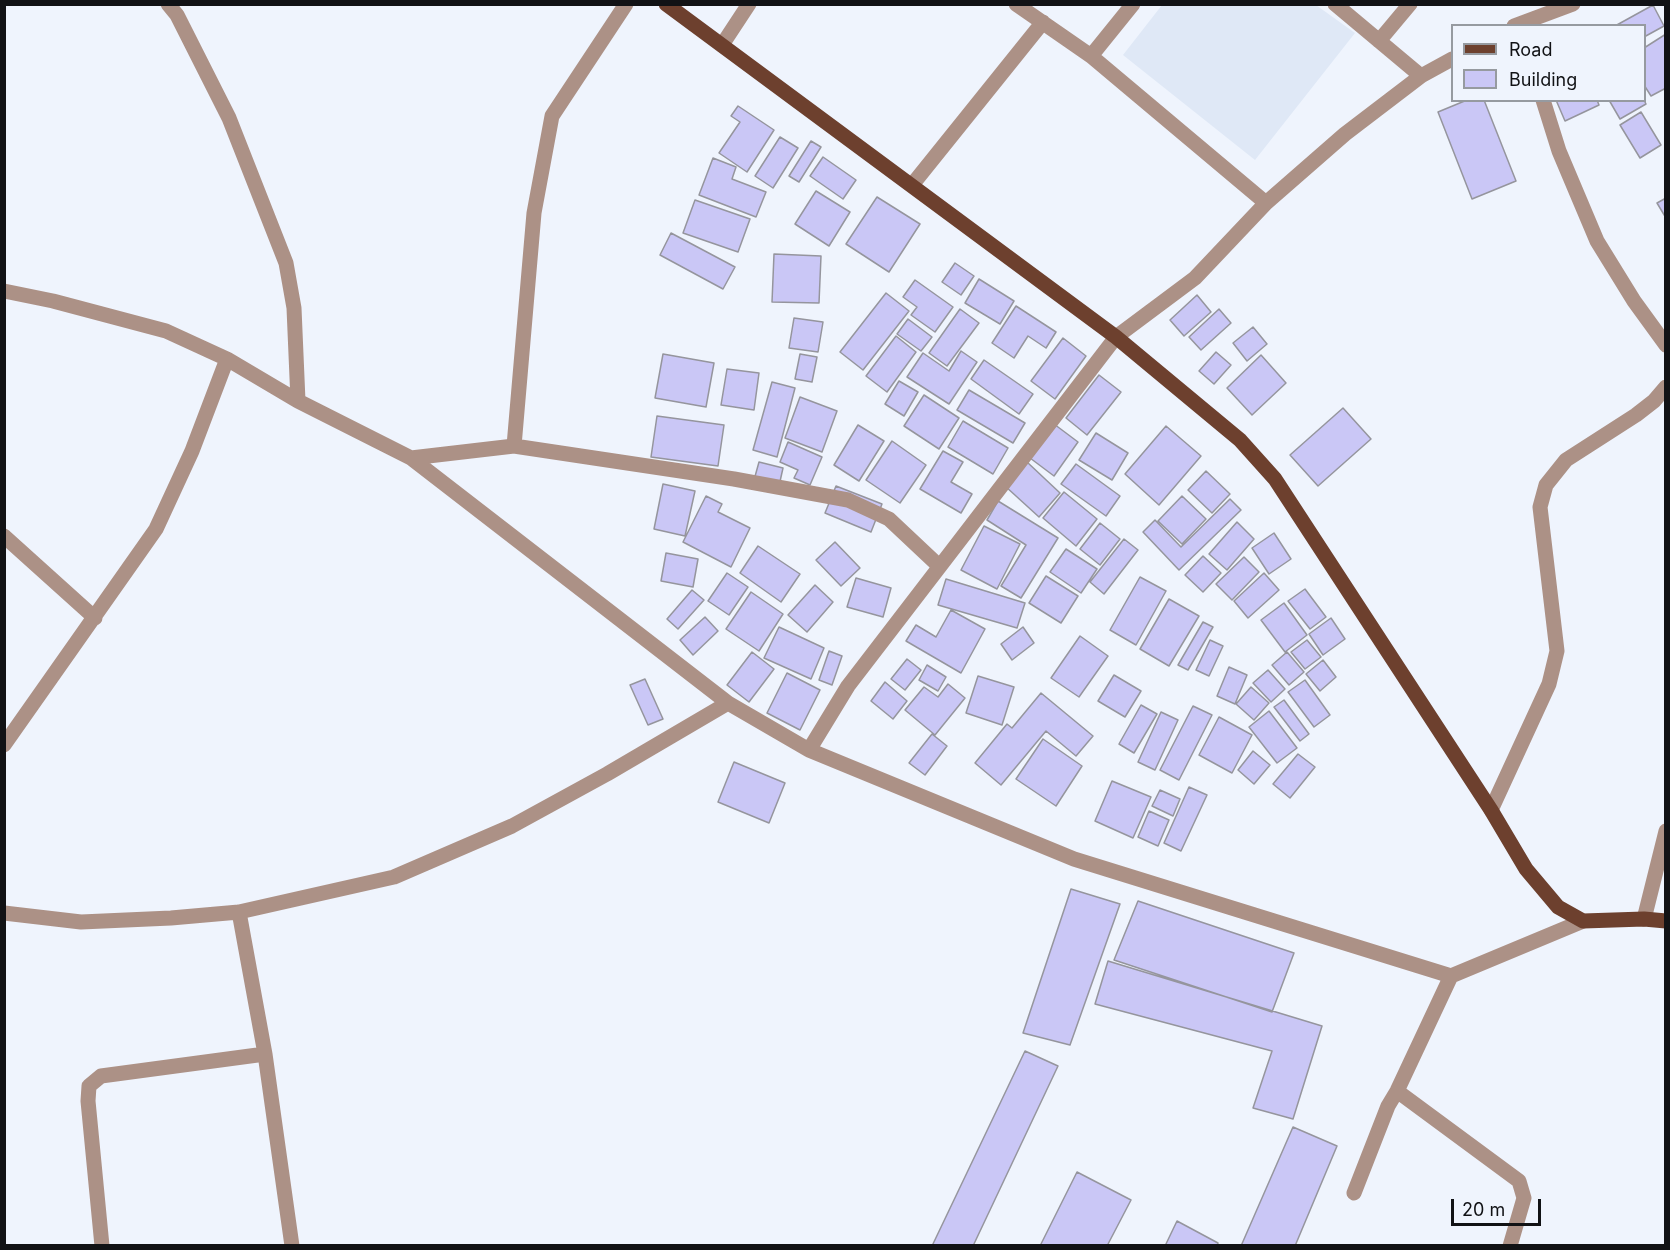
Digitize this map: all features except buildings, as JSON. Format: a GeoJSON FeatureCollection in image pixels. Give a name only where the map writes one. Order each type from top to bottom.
{"type":"FeatureCollection","features":[{"type":"Feature","properties":{"kind":"main road"},"geometry":{"type":"LineString","coordinates":[[666,4],[1116,338],[1240,440],[1275,479],[1491,810],[1526,869],[1558,906],[1583,921],[1644,919],[1665,921]]}},
{"type":"Feature","properties":{"kind":"street"},"geometry":{"type":"LineString","coordinates":[[168,4],[177,15],[229,118],[286,263],[294,308],[298,400]]}},
{"type":"Feature","properties":{"kind":"street"},"geometry":{"type":"LineString","coordinates":[[514,446],[534,213],[552,116],[626,4]]}},
{"type":"Feature","properties":{"kind":"street"},"geometry":{"type":"LineString","coordinates":[[722,45],[749,4]]}},
{"type":"Feature","properties":{"kind":"street"},"geometry":{"type":"LineString","coordinates":[[1091,56],[1134,4]]}},
{"type":"Feature","properties":{"kind":"street"},"geometry":{"type":"LineString","coordinates":[[1335,4],[1421,76]]}},
{"type":"Feature","properties":{"kind":"street"},"geometry":{"type":"LineString","coordinates":[[1379,41],[1410,4]]}},
{"type":"Feature","properties":{"kind":"street"},"geometry":{"type":"LineString","coordinates":[[1520,24],[1573,4]]}},
{"type":"Feature","properties":{"kind":"street"},"geometry":{"type":"LineString","coordinates":[[1021,6],[1091,56],[1266,203]]}},
{"type":"Feature","properties":{"kind":"street"},"geometry":{"type":"LineString","coordinates":[[912,186],[1043,22]]}},
{"type":"Feature","properties":{"kind":"street"},"geometry":{"type":"LineString","coordinates":[[809,750],[848,686],[1116,338],[1195,278],[1266,203],[1345,134],[1421,76],[1451,60]]}},
{"type":"Feature","properties":{"kind":"street"},"geometry":{"type":"LineString","coordinates":[[1544,102],[1559,151],[1597,241],[1665,345]]}},
{"type":"Feature","properties":{"kind":"street"},"geometry":{"type":"LineString","coordinates":[[4,291],[53,301],[165,331],[227,359],[298,400],[411,458],[728,702],[809,750],[1074,860],[1451,976],[1583,921]]}},
{"type":"Feature","properties":{"kind":"street"},"geometry":{"type":"LineString","coordinates":[[4,745],[156,529],[192,451],[227,359]]}},
{"type":"Feature","properties":{"kind":"street"},"geometry":{"type":"LineString","coordinates":[[1491,810],[1549,684],[1557,651],[1540,507],[1546,485],[1566,460],[1636,415],[1665,387]]}},
{"type":"Feature","properties":{"kind":"street"},"geometry":{"type":"LineString","coordinates":[[411,458],[514,446],[734,479],[848,500],[889,519],[939,566]]}},
{"type":"Feature","properties":{"kind":"street"},"geometry":{"type":"LineString","coordinates":[[4,536],[95,618]]}},
{"type":"Feature","properties":{"kind":"street"},"geometry":{"type":"LineString","coordinates":[[4,913],[81,922],[239,912],[394,877],[512,826],[607,774],[728,702]]}},
{"type":"Feature","properties":{"kind":"street"},"geometry":{"type":"LineString","coordinates":[[1644,919],[1665,831]]}},
{"type":"Feature","properties":{"kind":"street"},"geometry":{"type":"LineString","coordinates":[[239,912],[265,1054],[292,1245]]}},
{"type":"Feature","properties":{"kind":"street"},"geometry":{"type":"LineString","coordinates":[[1354,1193],[1388,1106],[1451,976]]}},
{"type":"Feature","properties":{"kind":"street"},"geometry":{"type":"LineString","coordinates":[[102,1245],[88,1101],[89,1086],[101,1076],[265,1054]]}},
{"type":"Feature","properties":{"kind":"street"},"geometry":{"type":"LineString","coordinates":[[1397,1091],[1519,1181],[1524,1197],[1510,1245]]}},
{"type":"Feature","properties":{"kind":"shaded area"},"geometry":{"type":"Polygon","coordinates":[[[1162,5],[1316,5],[1355,33],[1255,160],[1123,55],[1162,5]]]}}]}
